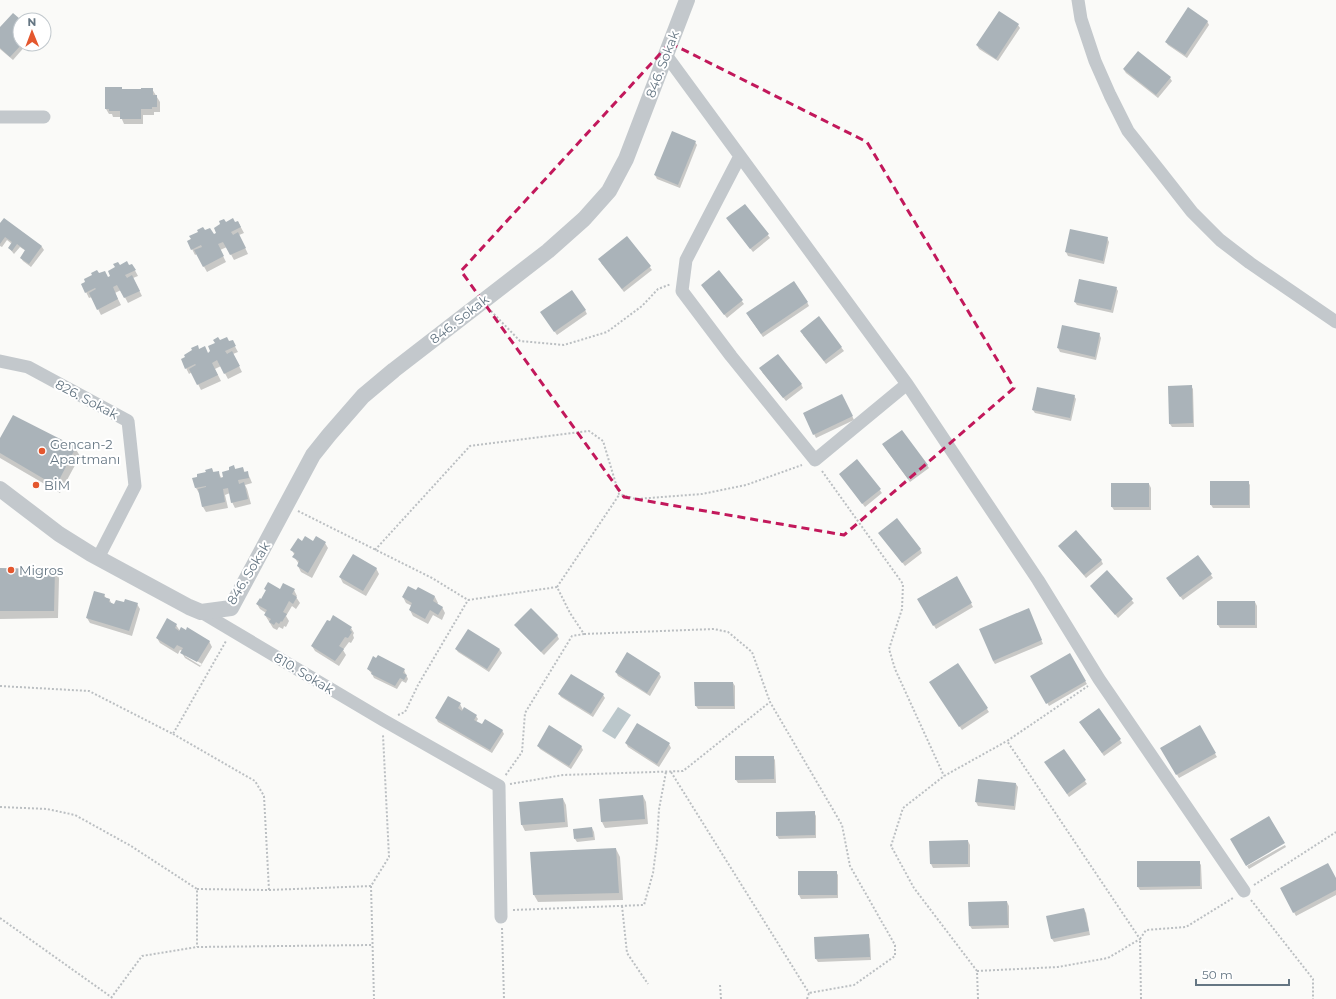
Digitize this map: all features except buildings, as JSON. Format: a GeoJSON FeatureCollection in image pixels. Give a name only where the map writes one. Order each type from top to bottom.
{"type":"FeatureCollection","features":[{"type":"Feature","properties":{"kind":"street","name":"846. Sokak"},"geometry":{"type":"LineString","coordinates":[[201,612],[231,608],[313,455],[363,396],[394,370],[554,246],[584,219],[609,191],[626,159],[687,0]]}},
{"type":"Feature","properties":{"kind":"street"},"geometry":{"type":"LineString","coordinates":[[1078,0],[1081,19],[1095,61],[1128,131],[1192,212],[1220,240],[1250,263],[1336,322]]}},
{"type":"Feature","properties":{"kind":"street"},"geometry":{"type":"LineString","coordinates":[[666,55],[907,384],[1038,580],[1099,679],[1244,891]]}},
{"type":"Feature","properties":{"kind":"street"},"geometry":{"type":"LineString","coordinates":[[0,117],[44,117]]}},
{"type":"Feature","properties":{"kind":"street"},"geometry":{"type":"LineString","coordinates":[[740,156],[686,260],[682,291],[731,356],[815,460],[907,384]]}},
{"type":"Feature","properties":{"kind":"street","name":"826. Sokak"},"geometry":{"type":"LineString","coordinates":[[0,361],[28,367],[128,421],[134,486],[98,558]]}},
{"type":"Feature","properties":{"kind":"street","name":"810. Sokak"},"geometry":{"type":"LineString","coordinates":[[0,489],[59,534],[98,558],[201,612],[382,720],[499,786]]}},
{"type":"Feature","properties":{"kind":"street"},"geometry":{"type":"LineString","coordinates":[[499,786],[501,914]]}},
{"type":"Feature","properties":{"kind":"path"},"geometry":{"type":"LineString","coordinates":[[482,302],[520,341],[564,345],[607,332],[642,306],[658,289],[684,279]]}},
{"type":"Feature","properties":{"kind":"path"},"geometry":{"type":"LineString","coordinates":[[375,550],[470,446],[589,431],[603,441],[619,494]]}},
{"type":"Feature","properties":{"kind":"path"},"geometry":{"type":"LineString","coordinates":[[619,494],[636,499],[702,494],[746,485],[815,460],[903,584],[902,609],[889,648],[895,669],[944,776]]}},
{"type":"Feature","properties":{"kind":"path"},"geometry":{"type":"LineString","coordinates":[[287,505],[432,578],[468,600],[557,587],[619,494]]}},
{"type":"Feature","properties":{"kind":"path"},"geometry":{"type":"LineString","coordinates":[[557,587],[570,613],[584,634]]}},
{"type":"Feature","properties":{"kind":"path"},"geometry":{"type":"LineString","coordinates":[[374,999],[371,886],[389,856],[382,720],[405,712],[418,685],[468,600]]}},
{"type":"Feature","properties":{"kind":"path"},"geometry":{"type":"LineString","coordinates":[[499,786],[522,752],[525,713],[572,636],[584,634],[714,629],[728,632],[752,652],[770,702],[842,825],[850,866],[896,945],[895,956],[854,985],[809,993]]}},
{"type":"Feature","properties":{"kind":"path"},"geometry":{"type":"LineString","coordinates":[[173,734],[232,631]]}},
{"type":"Feature","properties":{"kind":"path"},"geometry":{"type":"LineString","coordinates":[[978,999],[978,971],[914,888],[891,846],[903,808],[944,776],[1007,742],[1099,679]]}},
{"type":"Feature","properties":{"kind":"path"},"geometry":{"type":"LineString","coordinates":[[0,686],[89,691],[173,734],[255,781],[264,796],[269,890]]}},
{"type":"Feature","properties":{"kind":"path"},"geometry":{"type":"LineString","coordinates":[[499,786],[563,775],[683,772],[770,702]]}},
{"type":"Feature","properties":{"kind":"path"},"geometry":{"type":"LineString","coordinates":[[1007,742],[1140,939],[1141,999]]}},
{"type":"Feature","properties":{"kind":"path"},"geometry":{"type":"LineString","coordinates":[[504,999],[501,914],[644,905],[653,873],[659,809],[666,772]]}},
{"type":"Feature","properties":{"kind":"path"},"geometry":{"type":"LineString","coordinates":[[671,772],[809,993]]}},
{"type":"Feature","properties":{"kind":"path"},"geometry":{"type":"LineString","coordinates":[[0,807],[47,809],[75,814],[131,846],[197,889],[269,890],[371,886]]}},
{"type":"Feature","properties":{"kind":"path"},"geometry":{"type":"LineString","coordinates":[[978,971],[1058,967],[1108,958],[1140,939],[1146,930],[1186,927],[1336,832]]}},
{"type":"Feature","properties":{"kind":"path"},"geometry":{"type":"LineString","coordinates":[[197,889],[197,947]]}},
{"type":"Feature","properties":{"kind":"path"},"geometry":{"type":"LineString","coordinates":[[1244,891],[1313,979],[1313,999]]}},
{"type":"Feature","properties":{"kind":"path"},"geometry":{"type":"LineString","coordinates":[[622,906],[627,953],[648,984]]}},
{"type":"Feature","properties":{"kind":"path"},"geometry":{"type":"LineString","coordinates":[[0,918],[113,998],[142,956],[197,947],[372,945]]}},
{"type":"Feature","properties":{"kind":"path"},"geometry":{"type":"LineString","coordinates":[[720,985],[721,999]]}},
{"type":"Feature","properties":{"kind":"path"},"geometry":{"type":"LineString","coordinates":[[807,999],[809,993]]}},
{"type":"Feature","properties":{"kind":"highlighted area"},"geometry":{"type":"Polygon","coordinates":[[[670,43],[867,142],[1014,388],[844,535],[624,497],[461,271],[670,43]]]}},
{"type":"Feature","properties":{"kind":"shaded area"},"geometry":{"type":"Polygon","coordinates":[[[618,707],[631,715],[615,739],[602,731],[618,707]]]}},
{"type":"Feature","properties":{"kind":"place","name":"Gencan-2 Apartmanı"},"geometry":{"type":"Point","coordinates":[42,451]}},
{"type":"Feature","properties":{"kind":"place","name":"BİM"},"geometry":{"type":"Point","coordinates":[36,485]}},
{"type":"Feature","properties":{"kind":"place","name":"Migros"},"geometry":{"type":"Point","coordinates":[11,570]}}]}
